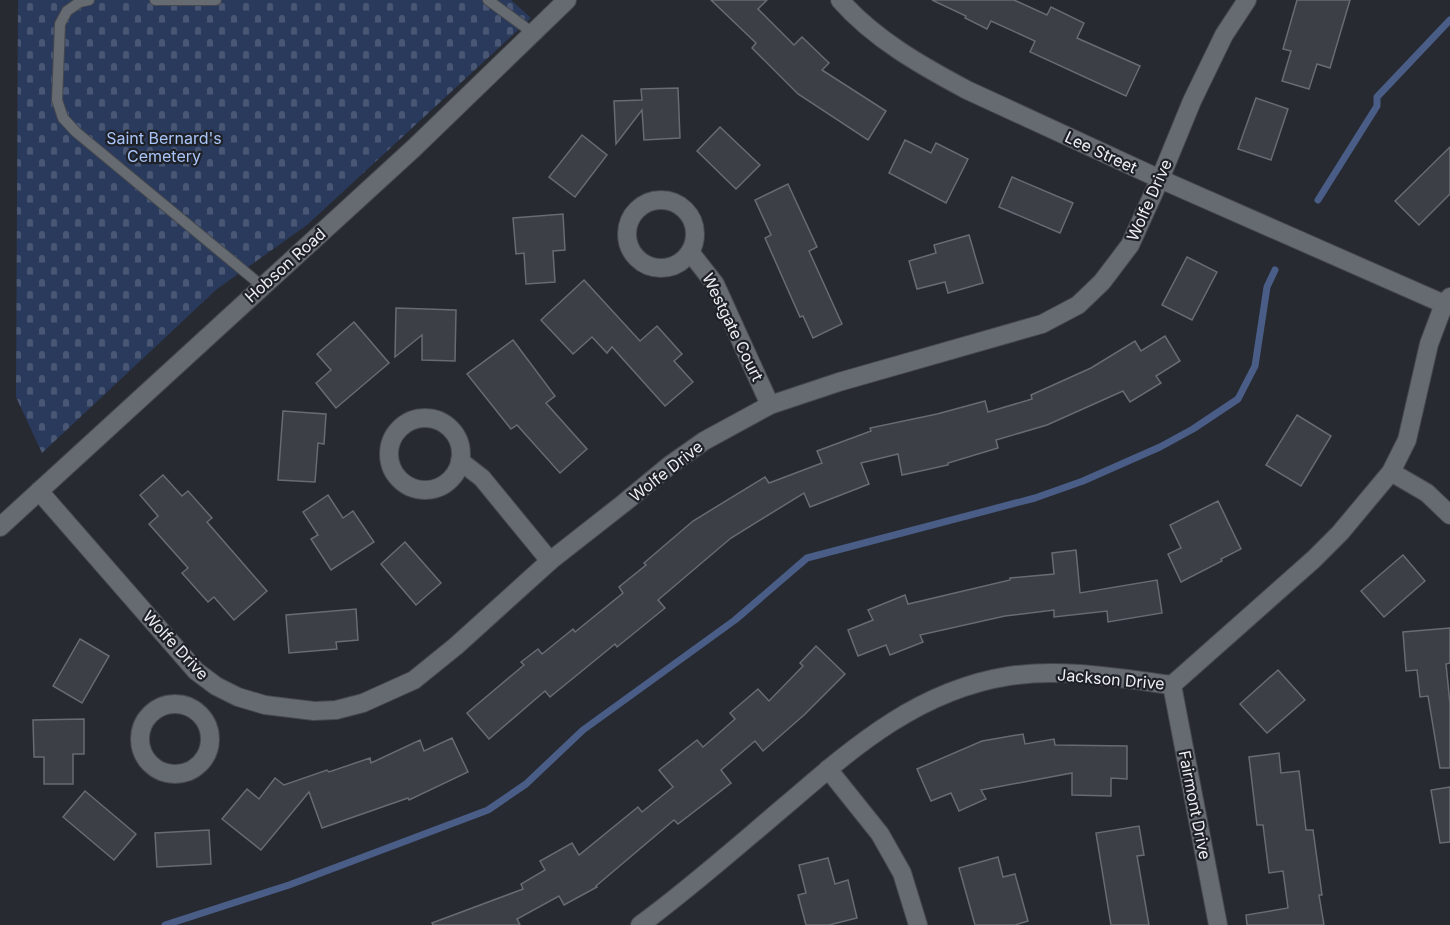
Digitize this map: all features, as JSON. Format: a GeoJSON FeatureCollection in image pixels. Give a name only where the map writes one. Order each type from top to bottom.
{"type":"FeatureCollection","features":[{"type":"Feature","properties":{"kind":"street","name":"Hobson Road"},"geometry":{"type":"LineString","coordinates":[[0,527],[414,148],[567,0]]}},
{"type":"Feature","properties":{"kind":"street","name":"Lee Street"},"geometry":{"type":"LineString","coordinates":[[840,0],[877,35],[967,90],[1160,179],[1447,301]]}},
{"type":"Feature","properties":{"kind":"street","name":"Wolfe Drive"},"geometry":{"type":"LineString","coordinates":[[39,491],[196,671],[216,686],[247,699],[286,709],[336,710],[363,703],[414,680],[456,646],[550,561],[670,465],[704,441],[770,405],[839,382],[1042,324],[1078,305],[1102,282],[1130,245],[1192,101],[1224,35],[1247,0]]}},
{"type":"Feature","properties":{"kind":"street","name":"Westgate Court"},"geometry":{"type":"LineString","coordinates":[[690,252],[715,284],[770,405]]}},
{"type":"Feature","properties":{"kind":"street","name":"Jackson Drive"},"geometry":{"type":"LineString","coordinates":[[640,925],[729,854],[828,769],[893,720],[920,705],[978,682],[1011,676],[1092,675],[1172,685],[1314,559],[1340,533],[1391,472],[1407,440],[1429,344],[1447,301]]}},
{"type":"Feature","properties":{"kind":"street"},"geometry":{"type":"LineString","coordinates":[[460,461],[482,478],[550,561]]}},
{"type":"Feature","properties":{"kind":"street"},"geometry":{"type":"LineString","coordinates":[[1391,472],[1427,493],[1450,515]]}},
{"type":"Feature","properties":{"kind":"street","name":"Fairmont Drive"},"geometry":{"type":"LineString","coordinates":[[1172,685],[1218,925]]}},
{"type":"Feature","properties":{"kind":"street"},"geometry":{"type":"LineString","coordinates":[[196,711],[216,686]]}},
{"type":"Feature","properties":{"kind":"street"},"geometry":{"type":"LineString","coordinates":[[828,769],[880,834],[902,873],[918,925]]}},
{"type":"Feature","properties":{"kind":"lane"},"geometry":{"type":"LineString","coordinates":[[89,0],[80,2],[67,11],[60,24],[57,100],[63,118],[76,132],[262,286]]}},
{"type":"Feature","properties":{"kind":"lane"},"geometry":{"type":"LineString","coordinates":[[155,0],[216,0]]}},
{"type":"Feature","properties":{"kind":"lane"},"geometry":{"type":"LineString","coordinates":[[488,0],[533,33]]}},
{"type":"Feature","properties":{"kind":"green space","name":"Saint Bernard's Cemetery"},"geometry":{"type":"Polygon","coordinates":[[[18,0],[511,0],[531,18],[307,225],[217,289],[42,453],[16,397],[18,0]]]}},
{"type":"Feature","properties":{"kind":"building"},"geometry":{"type":"Polygon","coordinates":[[[711,0],[767,0],[758,9],[794,45],[802,37],[829,63],[822,70],[886,111],[868,140],[798,94],[752,48],[756,43],[711,0]]]}},
{"type":"Feature","properties":{"kind":"building"},"geometry":{"type":"Polygon","coordinates":[[[932,0],[1014,0],[1047,15],[1051,7],[1084,23],[1077,38],[1140,66],[1126,96],[1030,52],[1035,41],[991,21],[987,29],[932,0]]]}},
{"type":"Feature","properties":{"kind":"building"},"geometry":{"type":"Polygon","coordinates":[[[1297,0],[1350,0],[1330,68],[1317,64],[1309,89],[1282,81],[1291,51],[1283,49],[1297,0]]]}},
{"type":"Feature","properties":{"kind":"building"},"geometry":{"type":"Polygon","coordinates":[[[678,88],[680,138],[644,140],[642,110],[616,144],[614,101],[642,100],[641,89],[678,88]]]}},
{"type":"Feature","properties":{"kind":"building"},"geometry":{"type":"Polygon","coordinates":[[[1256,98],[1288,109],[1271,160],[1238,149],[1256,98]]]}},
{"type":"Feature","properties":{"kind":"building"},"geometry":{"type":"Polygon","coordinates":[[[720,127],[760,165],[736,189],[697,151],[720,127]]]}},
{"type":"Feature","properties":{"kind":"building"},"geometry":{"type":"Polygon","coordinates":[[[582,135],[607,155],[575,197],[549,177],[582,135]]]}},
{"type":"Feature","properties":{"kind":"building"},"geometry":{"type":"Polygon","coordinates":[[[905,140],[931,153],[936,143],[968,159],[946,203],[889,173],[905,140]]]}},
{"type":"Feature","properties":{"kind":"building"},"geometry":{"type":"Polygon","coordinates":[[[1450,147],[1450,194],[1419,225],[1395,201],[1450,147]]]}},
{"type":"Feature","properties":{"kind":"building"},"geometry":{"type":"Polygon","coordinates":[[[1012,177],[1073,203],[1060,233],[999,207],[1012,177]]]}},
{"type":"Feature","properties":{"kind":"building"},"geometry":{"type":"Polygon","coordinates":[[[788,184],[817,247],[809,251],[842,324],[813,338],[803,316],[800,317],[765,238],[771,235],[755,200],[788,184]]]}},
{"type":"Feature","properties":{"kind":"building"},"geometry":{"type":"Polygon","coordinates":[[[563,214],[565,250],[553,251],[555,282],[526,284],[524,253],[516,254],[513,218],[563,214]]]}},
{"type":"Feature","properties":{"kind":"building"},"geometry":{"type":"Polygon","coordinates":[[[969,235],[983,283],[948,293],[945,282],[917,289],[909,261],[936,253],[934,245],[969,235]]]}},
{"type":"Feature","properties":{"kind":"building"},"geometry":{"type":"Polygon","coordinates":[[[1187,257],[1217,272],[1192,320],[1162,305],[1187,257]]]}},
{"type":"Feature","properties":{"kind":"building"},"geometry":{"type":"Polygon","coordinates":[[[584,280],[640,341],[657,326],[682,354],[674,361],[693,382],[665,406],[612,347],[607,353],[592,337],[573,354],[541,320],[584,280]]]}},
{"type":"Feature","properties":{"kind":"building"},"geometry":{"type":"Polygon","coordinates":[[[396,308],[456,310],[455,361],[422,360],[422,335],[395,357],[396,308]]]}},
{"type":"Feature","properties":{"kind":"building"},"geometry":{"type":"Polygon","coordinates":[[[354,322],[389,363],[336,408],[316,383],[331,370],[317,354],[354,322]]]}},
{"type":"Feature","properties":{"kind":"building"},"geometry":{"type":"Polygon","coordinates":[[[1165,336],[1180,361],[1156,376],[1161,383],[1130,402],[1123,391],[1047,425],[996,440],[998,448],[948,463],[948,465],[902,475],[898,454],[861,463],[869,484],[810,507],[804,493],[731,538],[658,600],[665,608],[617,647],[615,644],[550,697],[545,691],[489,739],[467,713],[524,665],[521,662],[538,649],[542,654],[573,629],[575,632],[623,593],[619,587],[693,521],[765,477],[769,483],[822,463],[817,451],[871,431],[870,428],[985,401],[988,412],[1032,399],[1031,395],[1091,368],[1135,341],[1141,351],[1165,336]]]}},
{"type":"Feature","properties":{"kind":"building"},"geometry":{"type":"Polygon","coordinates":[[[513,340],[555,396],[546,403],[587,449],[560,473],[517,425],[511,429],[467,374],[513,340]]]}},
{"type":"Feature","properties":{"kind":"building"},"geometry":{"type":"Polygon","coordinates":[[[283,411],[326,414],[324,444],[318,443],[315,482],[278,480],[283,411]]]}},
{"type":"Feature","properties":{"kind":"building"},"geometry":{"type":"Polygon","coordinates":[[[1297,415],[1331,436],[1301,486],[1266,465],[1297,415]]]}},
{"type":"Feature","properties":{"kind":"building"},"geometry":{"type":"Polygon","coordinates":[[[163,475],[182,496],[188,491],[212,518],[207,522],[267,591],[234,620],[214,597],[208,602],[182,573],[188,568],[149,524],[158,516],[140,495],[163,475]]]}},
{"type":"Feature","properties":{"kind":"building"},"geometry":{"type":"Polygon","coordinates":[[[328,495],[343,518],[353,511],[374,542],[331,570],[311,539],[318,535],[303,512],[328,495]]]}},
{"type":"Feature","properties":{"kind":"building"},"geometry":{"type":"Polygon","coordinates":[[[1218,501],[1241,549],[1181,582],[1168,554],[1181,548],[1170,525],[1218,501]]]}},
{"type":"Feature","properties":{"kind":"building"},"geometry":{"type":"Polygon","coordinates":[[[405,542],[441,583],[416,605],[381,564],[405,542]]]}},
{"type":"Feature","properties":{"kind":"building"},"geometry":{"type":"Polygon","coordinates":[[[1076,550],[1080,593],[1157,580],[1162,613],[1108,622],[1107,611],[1054,617],[1054,610],[1005,616],[920,635],[923,642],[890,655],[886,645],[858,656],[848,630],[873,620],[868,610],[905,595],[908,604],[1010,580],[1010,578],[1054,574],[1052,553],[1076,550]]]}},
{"type":"Feature","properties":{"kind":"building"},"geometry":{"type":"Polygon","coordinates":[[[1403,555],[1425,581],[1384,617],[1361,591],[1403,555]]]}},
{"type":"Feature","properties":{"kind":"building"},"geometry":{"type":"Polygon","coordinates":[[[356,609],[358,640],[336,642],[337,649],[289,653],[286,615],[356,609]]]}},
{"type":"Feature","properties":{"kind":"building"},"geometry":{"type":"Polygon","coordinates":[[[1450,628],[1450,663],[1446,664],[1450,704],[1450,768],[1440,768],[1428,696],[1420,697],[1417,670],[1406,671],[1403,632],[1450,628]]]}},
{"type":"Feature","properties":{"kind":"building"},"geometry":{"type":"Polygon","coordinates":[[[80,639],[109,656],[82,703],[53,686],[80,639]]]}},
{"type":"Feature","properties":{"kind":"building"},"geometry":{"type":"Polygon","coordinates":[[[816,646],[845,674],[804,715],[763,751],[755,741],[721,770],[731,783],[678,824],[674,820],[597,887],[564,905],[559,896],[517,919],[520,925],[433,925],[432,923],[523,889],[521,884],[545,870],[540,861],[572,843],[579,855],[638,807],[642,812],[673,787],[659,770],[697,740],[703,747],[735,719],[730,713],[758,689],[769,701],[803,666],[800,663],[816,646]]]}},
{"type":"Feature","properties":{"kind":"building"},"geometry":{"type":"Polygon","coordinates":[[[1278,670],[1305,700],[1267,733],[1240,704],[1278,670]]]}},
{"type":"Feature","properties":{"kind":"building"},"geometry":{"type":"Polygon","coordinates":[[[84,719],[84,754],[73,754],[73,784],[44,784],[44,757],[34,757],[33,720],[84,719]]]}},
{"type":"Feature","properties":{"kind":"building"},"geometry":{"type":"Polygon","coordinates":[[[1023,734],[1025,744],[1054,739],[1055,745],[1127,746],[1127,779],[1111,778],[1111,796],[1072,795],[1072,773],[981,790],[986,799],[959,811],[951,793],[931,801],[917,769],[982,741],[1023,734]]]}},
{"type":"Feature","properties":{"kind":"building"},"geometry":{"type":"Polygon","coordinates":[[[452,738],[468,772],[409,800],[408,798],[322,828],[309,792],[261,850],[222,819],[247,789],[259,799],[275,778],[284,785],[370,758],[371,763],[420,740],[424,751],[452,738]]]}},
{"type":"Feature","properties":{"kind":"building"},"geometry":{"type":"Polygon","coordinates":[[[1279,753],[1281,773],[1299,771],[1306,830],[1313,830],[1324,925],[1247,925],[1246,915],[1288,908],[1283,871],[1269,873],[1263,825],[1257,825],[1249,757],[1279,753]]]}},
{"type":"Feature","properties":{"kind":"building"},"geometry":{"type":"Polygon","coordinates":[[[1450,787],[1450,842],[1440,843],[1431,790],[1450,787]]]}},
{"type":"Feature","properties":{"kind":"building"},"geometry":{"type":"Polygon","coordinates":[[[85,791],[136,834],[114,860],[63,817],[85,791]]]}},
{"type":"Feature","properties":{"kind":"building"},"geometry":{"type":"Polygon","coordinates":[[[1139,826],[1144,855],[1137,856],[1149,925],[1111,925],[1096,833],[1139,826]]]}},
{"type":"Feature","properties":{"kind":"building"},"geometry":{"type":"Polygon","coordinates":[[[209,830],[211,864],[157,867],[155,833],[209,830]]]}},
{"type":"Feature","properties":{"kind":"building"},"geometry":{"type":"Polygon","coordinates":[[[998,857],[1003,877],[1015,874],[1028,921],[1015,925],[975,925],[959,868],[998,857]]]}},
{"type":"Feature","properties":{"kind":"building"},"geometry":{"type":"Polygon","coordinates":[[[828,858],[835,884],[848,880],[857,918],[829,925],[806,925],[798,895],[806,893],[799,865],[828,858]]]}},
{"type":"Feature","properties":{"kind":"waterway"},"geometry":{"type":"LineString","coordinates":[[1318,200],[1377,106],[1377,97],[1450,20]]}},
{"type":"Feature","properties":{"kind":"waterway"},"geometry":{"type":"LineString","coordinates":[[165,925],[289,885],[488,810],[526,784],[583,730],[735,620],[807,558],[1035,498],[1083,481],[1160,447],[1193,429],[1238,399],[1255,366],[1267,287],[1275,270]]}}]}
